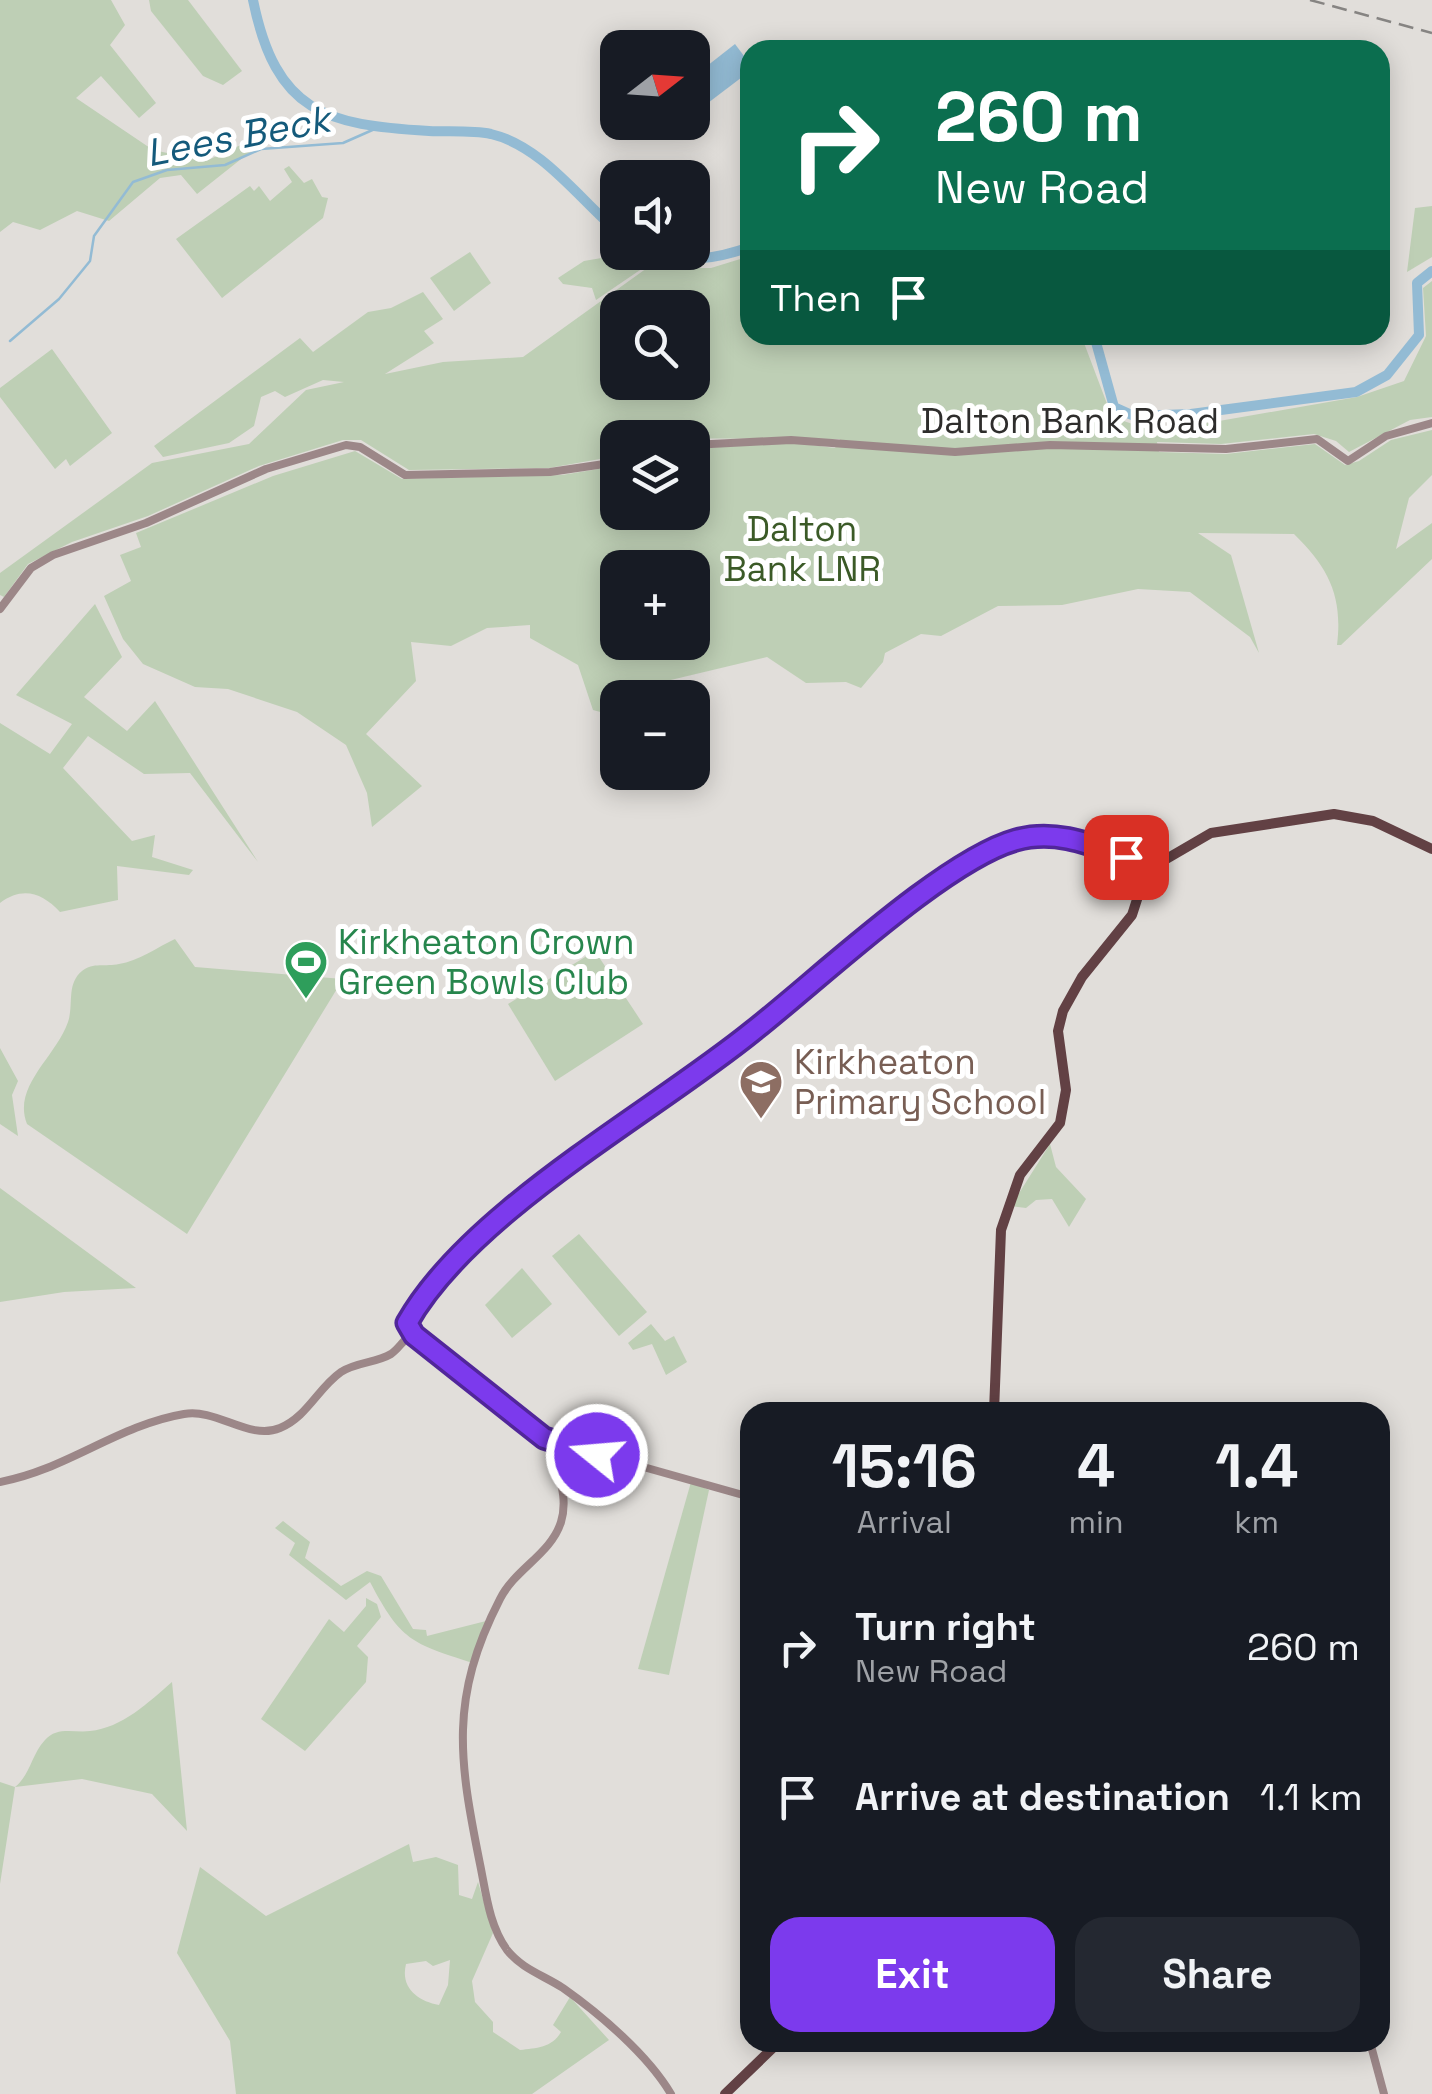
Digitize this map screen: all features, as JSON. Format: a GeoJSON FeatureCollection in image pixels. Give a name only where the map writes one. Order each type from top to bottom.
{"type":"FeatureCollection","features":[{"type":"Feature","properties":{"kind":"main road"},"geometry":{"type":"LineString","coordinates":[[994,1402],[1000,1230],[1005,1209],[1030,1157],[1060,1124],[1066,1090],[1058,1031],[1062,1011],[1082,977],[1132,915],[1142,884],[1156,865],[1222,830],[1334,814],[1373,821],[1432,849]]}},
{"type":"Feature","properties":{"kind":"main road"},"geometry":{"type":"LineString","coordinates":[[726,2094],[769,2052]]}},
{"type":"Feature","properties":{"kind":"street","name":"Dalton Bank Road"},"geometry":{"type":"LineString","coordinates":[[710,444],[791,440],[954,452],[1050,445],[1226,450],[1316,439],[1348,460],[1386,436],[1432,423]]}},
{"type":"Feature","properties":{"kind":"street"},"geometry":{"type":"LineString","coordinates":[[0,609],[31,568],[82,543],[146,523],[266,470],[346,445],[405,475],[550,472],[600,465]]}},
{"type":"Feature","properties":{"kind":"street"},"geometry":{"type":"LineString","coordinates":[[740,1494],[581,1450],[532,1430],[414,1335],[407,1323],[453,1261],[521,1203],[752,1032],[962,866],[1018,839],[1055,835],[1156,865]]}},
{"type":"Feature","properties":{"kind":"street"},"geometry":{"type":"LineString","coordinates":[[0,1482],[62,1465],[134,1428],[194,1412],[251,1429],[272,1431],[293,1422],[343,1371],[389,1355],[414,1335]]}},
{"type":"Feature","properties":{"kind":"street"},"geometry":{"type":"LineString","coordinates":[[555,1441],[552,1449],[565,1494],[560,1526],[551,1543],[503,1593],[490,1620],[466,1698],[460,1741],[467,1806],[493,1924],[504,1945],[517,1961],[580,2001],[671,2094]]}},
{"type":"Feature","properties":{"kind":"street"},"geometry":{"type":"LineString","coordinates":[[560,1469],[581,1450]]}},
{"type":"Feature","properties":{"kind":"street"},"geometry":{"type":"LineString","coordinates":[[1373,2052],[1384,2094]]}},
{"type":"Feature","properties":{"kind":"green space"},"geometry":{"type":"Polygon","coordinates":[[[0,0],[111,0],[125,25],[110,45],[156,103],[139,118],[101,76],[76,98],[153,150],[206,161],[245,143],[255,148],[197,194],[181,175],[160,178],[109,221],[77,211],[40,230],[13,222],[0,232],[0,0]]]}},
{"type":"Feature","properties":{"kind":"green space"},"geometry":{"type":"Polygon","coordinates":[[[149,0],[188,0],[242,71],[223,85],[203,76],[151,11],[149,0]]]}},
{"type":"Feature","properties":{"kind":"green space"},"geometry":{"type":"Polygon","coordinates":[[[289,166],[304,183],[312,179],[322,197],[328,198],[323,218],[222,298],[176,239],[250,186],[254,191],[259,186],[270,201],[292,182],[284,169],[289,166]]]}},
{"type":"Feature","properties":{"kind":"green space"},"geometry":{"type":"Polygon","coordinates":[[[1432,206],[1432,257],[1407,272],[1415,208],[1432,206]]]}},
{"type":"Feature","properties":{"kind":"green space"},"geometry":{"type":"Polygon","coordinates":[[[470,252],[491,283],[454,311],[430,278],[470,252]]]}},
{"type":"Feature","properties":{"kind":"green space"},"geometry":{"type":"Polygon","coordinates":[[[600,258],[600,270],[640,270],[611,290],[600,290],[596,300],[592,288],[563,284],[558,278],[584,261],[600,258]]]}},
{"type":"Feature","properties":{"kind":"green space","name":"Dalton Bank LNR"},"geometry":{"type":"Polygon","coordinates":[[[740,259],[740,345],[1085,345],[1112,417],[1156,432],[1357,397],[1404,381],[1426,336],[1423,288],[1432,281],[1432,417],[1410,420],[1349,452],[1336,441],[1314,434],[1221,444],[1157,442],[1159,452],[1226,454],[1315,444],[1345,465],[1359,461],[1391,440],[1432,430],[1432,475],[1409,498],[1396,549],[1432,523],[1432,559],[1341,645],[1337,645],[1338,612],[1331,584],[1294,534],[1198,533],[1231,555],[1259,653],[1250,637],[1190,592],[1138,589],[1062,605],[998,606],[941,636],[921,634],[885,653],[883,662],[861,688],[846,682],[806,683],[767,657],[671,680],[600,680],[600,712],[593,710],[578,665],[530,638],[530,625],[487,628],[451,646],[411,642],[416,681],[366,734],[422,786],[372,827],[367,793],[346,745],[297,712],[228,689],[195,687],[143,664],[123,639],[104,596],[131,581],[120,555],[141,547],[136,533],[273,476],[355,451],[402,479],[562,475],[600,469],[600,530],[710,530],[710,448],[788,442],[835,448],[840,439],[710,438],[710,420],[600,420],[600,459],[549,468],[409,470],[361,440],[343,440],[259,466],[148,516],[72,542],[28,564],[4,597],[0,595],[0,573],[152,463],[249,444],[306,390],[344,382],[323,380],[285,397],[275,391],[261,397],[254,426],[229,443],[163,457],[154,446],[300,338],[313,352],[368,312],[391,308],[423,292],[443,319],[424,331],[434,343],[385,374],[443,362],[523,357],[600,302],[600,400],[710,400],[710,290],[616,290],[644,270],[710,270],[740,259]]]}},
{"type":"Feature","properties":{"kind":"green space"},"geometry":{"type":"Polygon","coordinates":[[[52,349],[112,433],[70,466],[66,459],[55,469],[0,397],[0,388],[52,349]]]}},
{"type":"Feature","properties":{"kind":"green space"},"geometry":{"type":"Polygon","coordinates":[[[95,604],[122,657],[84,697],[127,731],[155,701],[258,862],[190,773],[144,774],[88,736],[63,768],[132,841],[155,835],[152,857],[193,870],[189,875],[117,866],[118,900],[60,912],[32,894],[24,893],[0,903],[0,723],[50,754],[72,724],[16,695],[95,604]]]}},
{"type":"Feature","properties":{"kind":"green space"},"geometry":{"type":"Polygon","coordinates":[[[175,939],[195,967],[343,979],[187,1234],[27,1124],[24,1110],[30,1084],[68,1022],[77,976],[91,967],[133,960],[175,939]]]}},
{"type":"Feature","properties":{"kind":"green space"},"geometry":{"type":"Polygon","coordinates":[[[595,951],[643,1024],[555,1081],[508,1004],[595,951]]]}},
{"type":"Feature","properties":{"kind":"green space"},"geometry":{"type":"Polygon","coordinates":[[[0,1048],[18,1081],[12,1095],[18,1136],[0,1124],[0,1048]]]}},
{"type":"Feature","properties":{"kind":"green space"},"geometry":{"type":"Polygon","coordinates":[[[1050,1144],[1056,1167],[1086,1199],[1069,1227],[1052,1199],[1036,1200],[1026,1208],[1011,1206],[1050,1144]]]}},
{"type":"Feature","properties":{"kind":"green space"},"geometry":{"type":"Polygon","coordinates":[[[0,1188],[136,1288],[64,1292],[0,1302],[0,1188]]]}},
{"type":"Feature","properties":{"kind":"green space"},"geometry":{"type":"Polygon","coordinates":[[[579,1234],[647,1312],[619,1336],[552,1256],[579,1234]]]}},
{"type":"Feature","properties":{"kind":"green space"},"geometry":{"type":"Polygon","coordinates":[[[522,1268],[552,1304],[512,1338],[485,1305],[522,1268]]]}},
{"type":"Feature","properties":{"kind":"green space"},"geometry":{"type":"Polygon","coordinates":[[[651,1324],[665,1341],[674,1336],[687,1362],[666,1375],[652,1344],[633,1350],[628,1343],[651,1324]]]}},
{"type":"Feature","properties":{"kind":"green space"},"geometry":{"type":"Polygon","coordinates":[[[691,1482],[709,1490],[669,1675],[638,1669],[691,1482]]]}},
{"type":"Feature","properties":{"kind":"green space"},"geometry":{"type":"Polygon","coordinates":[[[283,1521],[310,1542],[305,1558],[341,1586],[367,1571],[381,1576],[413,1629],[426,1630],[427,1636],[486,1621],[473,1663],[410,1637],[390,1617],[370,1582],[346,1600],[289,1555],[295,1543],[275,1528],[283,1521]]]}},
{"type":"Feature","properties":{"kind":"green space"},"geometry":{"type":"Polygon","coordinates":[[[366,1598],[377,1604],[381,1617],[357,1646],[368,1657],[366,1682],[305,1751],[261,1719],[329,1619],[344,1632],[366,1606],[366,1598]]]}},
{"type":"Feature","properties":{"kind":"green space"},"geometry":{"type":"Polygon","coordinates":[[[172,1682],[187,1831],[152,1794],[82,1779],[15,1787],[50,1736],[113,1725],[172,1682]]]}},
{"type":"Feature","properties":{"kind":"green space"},"geometry":{"type":"Polygon","coordinates":[[[0,1782],[15,1787],[0,1884],[0,1782]]]}},
{"type":"Feature","properties":{"kind":"green space"},"geometry":{"type":"Polygon","coordinates":[[[409,1844],[413,1862],[436,1857],[458,1865],[459,1895],[472,1899],[478,1882],[493,1933],[472,1981],[475,2002],[493,2022],[493,2032],[520,2050],[548,2044],[561,2032],[553,2025],[570,1997],[609,2040],[532,2094],[236,2094],[230,2041],[177,1953],[200,1867],[266,1916],[409,1844]],[[450,1960],[433,1966],[426,1961],[406,1964],[408,1986],[424,2000],[439,2005],[448,1985],[450,1960]]]}},
{"type":"Feature","properties":{"kind":"water"},"geometry":{"type":"Polygon","coordinates":[[[735,44],[740,51],[740,79],[710,101],[710,64],[735,44]]]}},
{"type":"Feature","properties":{"kind":"waterway"},"geometry":{"type":"LineString","coordinates":[[253,0],[276,67],[292,90],[311,106],[361,124],[484,133],[510,140],[559,175],[600,215]]}},
{"type":"Feature","properties":{"kind":"waterway","name":"Lees Beck"},"geometry":{"type":"LineString","coordinates":[[10,341],[59,299],[90,261],[94,236],[133,182],[167,170],[225,165],[261,149],[343,143],[377,128]]}},
{"type":"Feature","properties":{"kind":"waterway"},"geometry":{"type":"LineString","coordinates":[[710,257],[740,250]]}},
{"type":"Feature","properties":{"kind":"waterway"},"geometry":{"type":"LineString","coordinates":[[1097,345],[1114,407],[1134,416],[1191,414],[1356,392],[1387,375],[1419,335],[1417,283],[1432,271]]}},
{"type":"Feature","properties":{"kind":"railway"},"geometry":{"type":"LineString","coordinates":[[1310,0],[1432,33]]}},
{"type":"Feature","properties":{"kind":"place","name":"Kirkheaton Crown Green Bowls Club"},"geometry":{"type":"Point","coordinates":[306,1000]}},
{"type":"Feature","properties":{"kind":"place","name":"Kirkheaton Primary School"},"geometry":{"type":"Point","coordinates":[761,1120]}},
{"type":"Feature","properties":{"kind":"route"},"geometry":{"type":"LineString","coordinates":[[597,1455],[544,1438],[414,1335],[407,1323],[453,1261],[521,1203],[752,1032],[962,866],[1018,839],[1055,835],[1126,857]]}}]}
